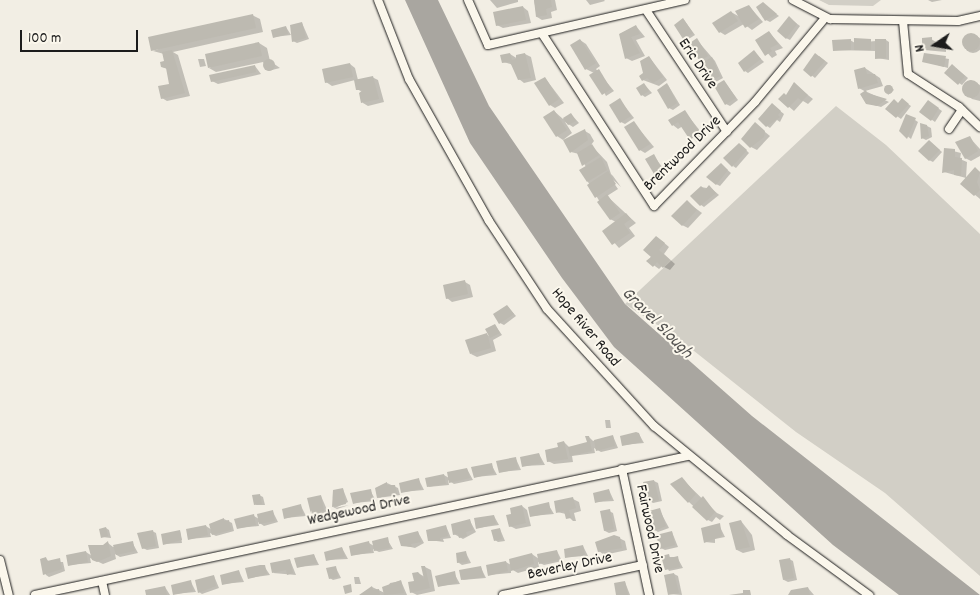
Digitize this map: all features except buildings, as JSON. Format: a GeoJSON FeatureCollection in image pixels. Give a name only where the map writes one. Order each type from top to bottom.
{"type":"FeatureCollection","features":[{"type":"Feature","properties":{"kind":"street","name":"Hope River Road"},"geometry":{"type":"LineString","coordinates":[[378,0],[409,79],[489,221],[547,309],[622,392],[688,456],[787,536],[868,595]]}},
{"type":"Feature","properties":{"kind":"street"},"geometry":{"type":"LineString","coordinates":[[468,0],[488,45],[543,35],[685,0]]}},
{"type":"Feature","properties":{"kind":"street"},"geometry":{"type":"LineString","coordinates":[[792,0],[825,18],[958,21],[980,16]]}},
{"type":"Feature","properties":{"kind":"street","name":"Eric Drive"},"geometry":{"type":"LineString","coordinates":[[646,10],[726,132]]}},
{"type":"Feature","properties":{"kind":"street","name":"Brentwood Drive"},"geometry":{"type":"LineString","coordinates":[[543,35],[654,206],[726,132],[825,18]]}},
{"type":"Feature","properties":{"kind":"street"},"geometry":{"type":"LineString","coordinates":[[903,21],[908,74],[930,86],[962,110],[980,127]]}},
{"type":"Feature","properties":{"kind":"street"},"geometry":{"type":"LineString","coordinates":[[949,129],[962,110]]}},
{"type":"Feature","properties":{"kind":"street","name":"Wedgewood Drive"},"geometry":{"type":"LineString","coordinates":[[35,595],[688,456]]}},
{"type":"Feature","properties":{"kind":"street","name":"Fairwood Drive"},"geometry":{"type":"LineString","coordinates":[[622,469],[649,595]]}},
{"type":"Feature","properties":{"kind":"street"},"geometry":{"type":"LineString","coordinates":[[0,560],[9,595]]}},
{"type":"Feature","properties":{"kind":"street","name":"Beverley Drive"},"geometry":{"type":"LineString","coordinates":[[503,595],[643,565]]}},
{"type":"Feature","properties":{"kind":"street"},"geometry":{"type":"LineString","coordinates":[[102,580],[105,595]]}},
{"type":"Feature","properties":{"kind":"shaded area"},"geometry":{"type":"Polygon","coordinates":[[[405,0],[438,0],[489,106],[625,304],[752,416],[980,595],[899,595],[833,545],[614,347],[562,278],[470,143],[405,0]]]}},
{"type":"Feature","properties":{"kind":"shaded area"},"geometry":{"type":"Polygon","coordinates":[[[819,0],[881,0],[873,6],[829,5],[819,0]]]}},
{"type":"Feature","properties":{"kind":"shaded area"},"geometry":{"type":"Polygon","coordinates":[[[836,106],[886,145],[980,234],[980,576],[885,493],[796,432],[679,339],[625,304],[836,106]]]}},
{"type":"Feature","properties":{"kind":"water label","name":"Gravel Slough"},"geometry":{"type":"Point","coordinates":[656,324]}}]}
